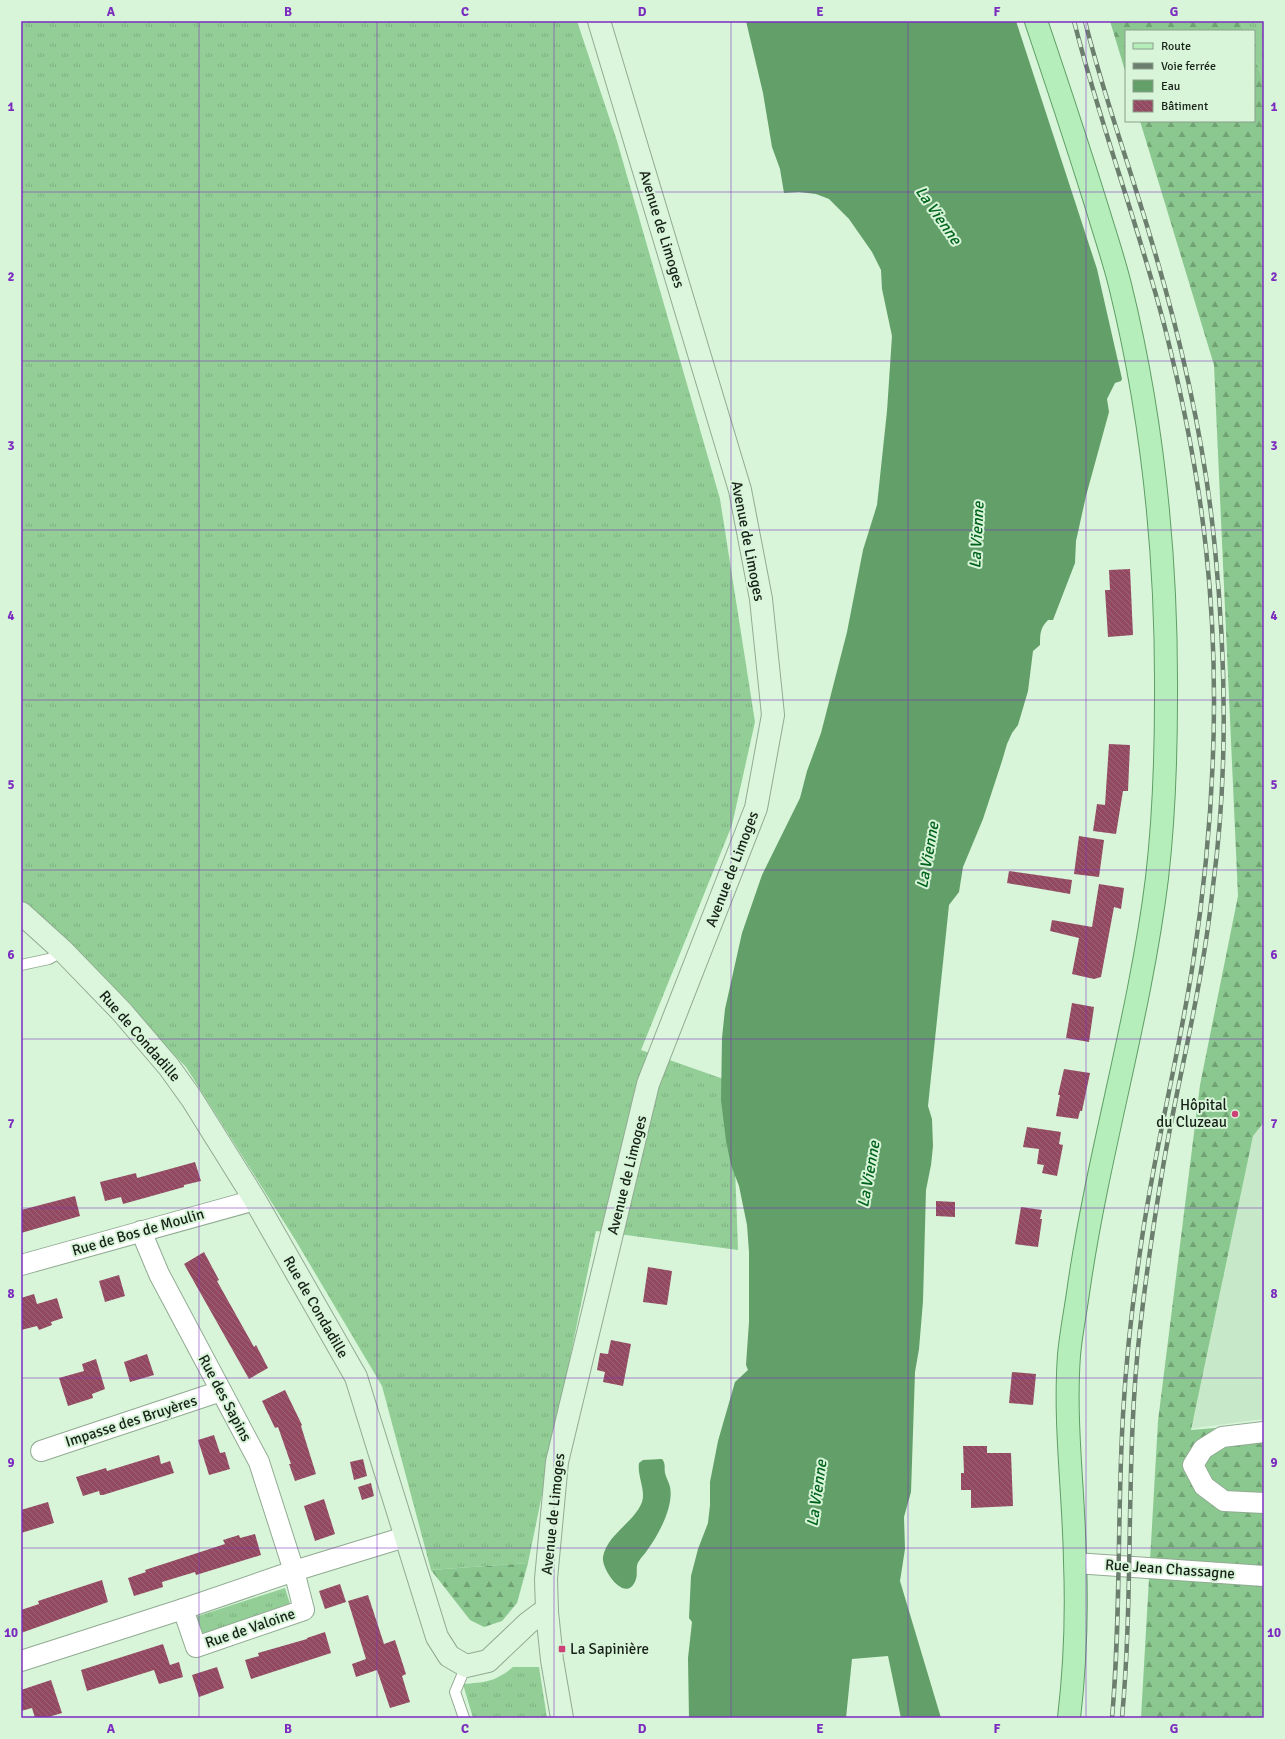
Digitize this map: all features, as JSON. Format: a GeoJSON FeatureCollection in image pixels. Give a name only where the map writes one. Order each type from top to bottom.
{"type":"FeatureCollection","features":[{"type":"Feature","properties":{"kind":"main road","name":"Avenue de Limoges"},"geometry":{"type":"LineString","coordinates":[[562,1718],[552,1660],[547,1612],[546,1578],[557,1462],[648,1084],[756,808],[773,715],[761,599],[740,490],[599,21]]}},
{"type":"Feature","properties":{"kind":"main road"},"geometry":{"type":"LineString","coordinates":[[1036,21],[1089,180],[1120,283],[1135,354],[1147,428],[1159,522],[1166,630],[1164,791],[1157,876],[1145,957],[1129,1041],[1102,1157],[1084,1254],[1069,1354],[1067,1435],[1075,1562],[1074,1652],[1069,1718]]}},
{"type":"Feature","properties":{"kind":"main road","name":"Rue de Condadille"},"geometry":{"type":"LineString","coordinates":[[21,913],[63,951],[122,1012],[169,1067],[192,1099],[255,1200],[356,1377],[437,1637],[449,1656],[466,1666]]}},
{"type":"Feature","properties":{"kind":"main road"},"geometry":{"type":"LineString","coordinates":[[466,1666],[488,1661],[528,1623],[540,1614],[547,1612]]}},
{"type":"Feature","properties":{"kind":"street","name":"Rue de Bos de Moulin"},"geometry":{"type":"LineString","coordinates":[[21,1265],[255,1200]]}},
{"type":"Feature","properties":{"kind":"street","name":"Rue des Sapins"},"geometry":{"type":"LineString","coordinates":[[141,1231],[159,1274],[259,1462],[294,1571]]}},
{"type":"Feature","properties":{"kind":"street","name":"Impasse des Bruyères"},"geometry":{"type":"LineString","coordinates":[[41,1451],[221,1391]]}},
{"type":"Feature","properties":{"kind":"street"},"geometry":{"type":"LineString","coordinates":[[1264,1432],[1222,1437],[1203,1449],[1193,1465],[1204,1486],[1224,1501],[1264,1503]]}},
{"type":"Feature","properties":{"kind":"street"},"geometry":{"type":"LineString","coordinates":[[21,1661],[183,1609],[294,1571],[405,1537]]}},
{"type":"Feature","properties":{"kind":"street","name":"Rue Jean Chassagne"},"geometry":{"type":"LineString","coordinates":[[1075,1562],[1264,1576]]}},
{"type":"Feature","properties":{"kind":"street","name":"Rue de Valoine"},"geometry":{"type":"LineString","coordinates":[[183,1609],[196,1647],[304,1610],[294,1571]]}},
{"type":"Feature","properties":{"kind":"lane"},"geometry":{"type":"LineString","coordinates":[[21,965],[48,959],[63,951]]}},
{"type":"Feature","properties":{"kind":"lane"},"geometry":{"type":"LineString","coordinates":[[464,1718],[455,1692],[466,1666]]}},
{"type":"Feature","properties":{"kind":"shaded area","name":"Hôpital du Cluzeau"},"geometry":{"type":"Polygon","coordinates":[[[1264,674],[1264,1419],[1165,1432],[1233,956],[1264,674]]]}},
{"type":"Feature","properties":{"kind":"green space"},"geometry":{"type":"Polygon","coordinates":[[[21,21],[577,21],[617,141],[720,499],[755,722],[732,825],[641,1050],[732,1082],[738,1250],[596,1231],[528,1563],[431,1570],[382,1386],[296,1241],[186,1067],[63,940],[21,906],[21,21]]]}},
{"type":"Feature","properties":{"kind":"green space"},"geometry":{"type":"Polygon","coordinates":[[[1110,21],[1240,21],[1244,30],[1125,30],[1125,71],[1110,21]]]}},
{"type":"Feature","properties":{"kind":"green space"},"geometry":{"type":"Polygon","coordinates":[[[1240,21],[1264,21],[1264,83],[1255,60],[1255,30],[1244,30],[1240,21]]]}},
{"type":"Feature","properties":{"kind":"green space"},"geometry":{"type":"Polygon","coordinates":[[[1255,60],[1264,83],[1264,1122],[1253,1136],[1191,1430],[1264,1424],[1264,1718],[1141,1718],[1158,1421],[1200,1085],[1238,896],[1214,365],[1140,122],[1255,122],[1255,60]]]}},
{"type":"Feature","properties":{"kind":"green space"},"geometry":{"type":"Polygon","coordinates":[[[528,1563],[517,1603],[502,1621],[484,1627],[470,1620],[431,1570],[528,1563]]]}},
{"type":"Feature","properties":{"kind":"green space"},"geometry":{"type":"Polygon","coordinates":[[[285,1588],[291,1607],[201,1636],[195,1617],[285,1588]]]}},
{"type":"Feature","properties":{"kind":"green space"},"geometry":{"type":"Polygon","coordinates":[[[513,1667],[539,1667],[547,1718],[473,1718],[463,1684],[478,1683],[490,1680],[501,1676],[513,1667]]]}},
{"type":"Feature","properties":{"kind":"water","name":"La Vienne"},"geometry":{"type":"Polygon","coordinates":[[[746,21],[1016,21],[1097,269],[1122,379],[1121,381],[1115,383],[1107,399],[1109,412],[1086,496],[1076,541],[1075,563],[1053,620],[1048,620],[1043,626],[1040,634],[1040,645],[1033,651],[1028,691],[1018,725],[1007,744],[983,819],[963,867],[959,892],[949,905],[928,1106],[932,1119],[933,1146],[926,1190],[923,1301],[919,1349],[915,1372],[911,1492],[904,1517],[905,1549],[900,1581],[941,1718],[901,1718],[888,1656],[852,1659],[846,1718],[689,1718],[688,1658],[692,1622],[689,1618],[691,1576],[698,1549],[708,1523],[710,1482],[718,1441],[735,1382],[748,1370],[746,1365],[749,1322],[749,1252],[747,1225],[739,1186],[731,1165],[726,1141],[721,1100],[722,1038],[725,1009],[742,933],[762,875],[800,798],[807,771],[821,733],[847,632],[863,550],[877,505],[887,411],[892,336],[882,289],[881,270],[872,252],[849,219],[829,199],[816,194],[799,192],[784,193],[780,169],[772,147],[763,93],[746,21]]]}},
{"type":"Feature","properties":{"kind":"water"},"geometry":{"type":"Polygon","coordinates":[[[662,1459],[671,1495],[668,1511],[657,1536],[638,1563],[636,1579],[632,1586],[627,1589],[615,1583],[606,1570],[603,1563],[605,1549],[615,1535],[633,1516],[642,1502],[643,1493],[639,1473],[639,1463],[643,1460],[662,1459]]]}},
{"type":"Feature","properties":{"kind":"building"},"geometry":{"type":"Polygon","coordinates":[[[1130,569],[1133,635],[1108,637],[1105,590],[1110,590],[1109,570],[1130,569]]]}},
{"type":"Feature","properties":{"kind":"building"},"geometry":{"type":"Polygon","coordinates":[[[1109,744],[1130,745],[1128,791],[1123,791],[1116,834],[1093,831],[1097,804],[1105,805],[1109,744]]]}},
{"type":"Feature","properties":{"kind":"building"},"geometry":{"type":"Polygon","coordinates":[[[1079,836],[1104,840],[1099,877],[1074,874],[1079,836]]]}},
{"type":"Feature","properties":{"kind":"building"},"geometry":{"type":"Polygon","coordinates":[[[1009,871],[1072,880],[1070,894],[1007,883],[1009,871]]]}},
{"type":"Feature","properties":{"kind":"building"},"geometry":{"type":"Polygon","coordinates":[[[1099,884],[1124,888],[1121,909],[1114,907],[1101,977],[1094,979],[1072,974],[1079,938],[1050,931],[1052,920],[1092,927],[1099,884]]]}},
{"type":"Feature","properties":{"kind":"building"},"geometry":{"type":"Polygon","coordinates":[[[1072,1003],[1094,1007],[1089,1042],[1066,1038],[1072,1003]]]}},
{"type":"Feature","properties":{"kind":"building"},"geometry":{"type":"Polygon","coordinates":[[[1064,1069],[1090,1073],[1082,1111],[1080,1111],[1078,1119],[1056,1116],[1060,1095],[1058,1095],[1064,1069]]]}},
{"type":"Feature","properties":{"kind":"building"},"geometry":{"type":"Polygon","coordinates":[[[1027,1127],[1061,1132],[1059,1144],[1063,1145],[1057,1176],[1042,1173],[1044,1165],[1037,1164],[1039,1149],[1023,1147],[1027,1127]]]}},
{"type":"Feature","properties":{"kind":"building"},"geometry":{"type":"Polygon","coordinates":[[[195,1162],[201,1181],[123,1204],[121,1197],[105,1201],[100,1182],[136,1173],[137,1178],[195,1162]]]}},
{"type":"Feature","properties":{"kind":"building"},"geometry":{"type":"Polygon","coordinates":[[[75,1196],[80,1216],[21,1233],[21,1210],[75,1196]]]}},
{"type":"Feature","properties":{"kind":"building"},"geometry":{"type":"Polygon","coordinates":[[[936,1201],[955,1202],[955,1217],[936,1216],[936,1201]]]}},
{"type":"Feature","properties":{"kind":"building"},"geometry":{"type":"Polygon","coordinates":[[[1021,1207],[1042,1210],[1038,1247],[1015,1244],[1021,1207]]]}},
{"type":"Feature","properties":{"kind":"building"},"geometry":{"type":"Polygon","coordinates":[[[204,1252],[219,1280],[217,1281],[254,1347],[256,1345],[268,1368],[249,1379],[184,1264],[204,1252]]]}},
{"type":"Feature","properties":{"kind":"building"},"geometry":{"type":"Polygon","coordinates":[[[648,1267],[672,1271],[667,1305],[643,1302],[648,1267]]]}},
{"type":"Feature","properties":{"kind":"building"},"geometry":{"type":"Polygon","coordinates":[[[119,1275],[125,1296],[105,1302],[99,1281],[119,1275]]]}},
{"type":"Feature","properties":{"kind":"building"},"geometry":{"type":"Polygon","coordinates":[[[34,1294],[37,1304],[57,1298],[63,1318],[51,1322],[52,1325],[39,1330],[37,1326],[21,1330],[21,1298],[34,1294]]]}},
{"type":"Feature","properties":{"kind":"building"},"geometry":{"type":"Polygon","coordinates":[[[611,1340],[631,1344],[623,1386],[603,1382],[605,1372],[597,1370],[600,1353],[608,1354],[611,1340]]]}},
{"type":"Feature","properties":{"kind":"building"},"geometry":{"type":"Polygon","coordinates":[[[147,1354],[154,1375],[130,1382],[124,1362],[147,1354]]]}},
{"type":"Feature","properties":{"kind":"building"},"geometry":{"type":"Polygon","coordinates":[[[96,1359],[105,1389],[92,1394],[93,1398],[68,1406],[59,1378],[84,1371],[82,1364],[96,1359]]]}},
{"type":"Feature","properties":{"kind":"building"},"geometry":{"type":"Polygon","coordinates":[[[1012,1372],[1036,1374],[1033,1405],[1009,1403],[1012,1372]]]}},
{"type":"Feature","properties":{"kind":"building"},"geometry":{"type":"Polygon","coordinates":[[[285,1390],[302,1425],[301,1426],[316,1474],[295,1481],[289,1464],[291,1464],[278,1427],[275,1428],[262,1401],[285,1390]]]}},
{"type":"Feature","properties":{"kind":"building"},"geometry":{"type":"Polygon","coordinates":[[[214,1435],[220,1453],[225,1452],[230,1469],[209,1475],[198,1440],[214,1435]]]}},
{"type":"Feature","properties":{"kind":"building"},"geometry":{"type":"Polygon","coordinates":[[[963,1446],[987,1446],[987,1453],[1011,1453],[1013,1506],[971,1508],[971,1490],[961,1490],[961,1473],[964,1473],[963,1446]]]}},
{"type":"Feature","properties":{"kind":"building"},"geometry":{"type":"Polygon","coordinates":[[[159,1455],[161,1464],[170,1461],[174,1473],[103,1495],[100,1495],[99,1491],[83,1496],[76,1477],[106,1468],[107,1471],[159,1455]]]}},
{"type":"Feature","properties":{"kind":"building"},"geometry":{"type":"Polygon","coordinates":[[[363,1459],[367,1476],[354,1480],[350,1462],[363,1459]]]}},
{"type":"Feature","properties":{"kind":"building"},"geometry":{"type":"Polygon","coordinates":[[[371,1483],[374,1496],[362,1500],[358,1487],[371,1483]]]}},
{"type":"Feature","properties":{"kind":"building"},"geometry":{"type":"Polygon","coordinates":[[[324,1499],[335,1534],[315,1541],[304,1506],[324,1499]]]}},
{"type":"Feature","properties":{"kind":"building"},"geometry":{"type":"Polygon","coordinates":[[[48,1502],[54,1523],[21,1533],[21,1510],[48,1502]]]}},
{"type":"Feature","properties":{"kind":"building"},"geometry":{"type":"Polygon","coordinates":[[[255,1534],[261,1555],[196,1575],[195,1572],[162,1582],[163,1587],[134,1596],[128,1578],[146,1572],[145,1570],[225,1544],[223,1540],[239,1535],[240,1538],[255,1534]]]}},
{"type":"Feature","properties":{"kind":"building"},"geometry":{"type":"Polygon","coordinates":[[[102,1580],[108,1602],[21,1633],[21,1610],[39,1604],[38,1601],[102,1580]]]}},
{"type":"Feature","properties":{"kind":"building"},"geometry":{"type":"Polygon","coordinates":[[[340,1584],[346,1602],[325,1609],[319,1591],[340,1584]]]}},
{"type":"Feature","properties":{"kind":"building"},"geometry":{"type":"Polygon","coordinates":[[[368,1595],[384,1644],[395,1640],[406,1674],[402,1676],[410,1702],[390,1708],[377,1670],[356,1677],[352,1664],[366,1659],[348,1601],[368,1595]]]}},
{"type":"Feature","properties":{"kind":"building"},"geometry":{"type":"Polygon","coordinates":[[[325,1632],[331,1653],[251,1679],[245,1660],[259,1656],[258,1653],[307,1639],[325,1632]]]}},
{"type":"Feature","properties":{"kind":"building"},"geometry":{"type":"Polygon","coordinates":[[[163,1644],[170,1665],[179,1662],[183,1677],[159,1684],[154,1670],[87,1691],[81,1670],[163,1644]]]}},
{"type":"Feature","properties":{"kind":"building"},"geometry":{"type":"Polygon","coordinates":[[[217,1667],[224,1688],[199,1697],[192,1675],[217,1667]]]}},
{"type":"Feature","properties":{"kind":"building"},"geometry":{"type":"Polygon","coordinates":[[[51,1680],[62,1713],[45,1718],[35,1718],[32,1708],[21,1711],[21,1690],[51,1680]]]}},
{"type":"Feature","properties":{"kind":"railway"},"geometry":{"type":"LineString","coordinates":[[1074,21],[1095,98],[1154,289],[1178,382],[1203,521],[1211,601],[1213,652],[1213,756],[1206,860],[1200,911],[1187,999],[1145,1216],[1134,1293],[1124,1395],[1121,1453],[1117,1642],[1112,1718]]}},
{"type":"Feature","properties":{"kind":"railway"},"geometry":{"type":"LineString","coordinates":[[1085,21],[1172,313],[1182,352],[1198,430],[1211,509],[1219,591],[1224,718],[1221,802],[1211,907],[1197,996],[1163,1167],[1150,1248],[1135,1377],[1128,1621],[1122,1718]]}},
{"type":"Feature","properties":{"kind":"place","name":"Hôpital du Cluzeau"},"geometry":{"type":"Point","coordinates":[1235,1114]}},
{"type":"Feature","properties":{"kind":"place","name":"La Sapinière"},"geometry":{"type":"Point","coordinates":[562,1649]}}]}
